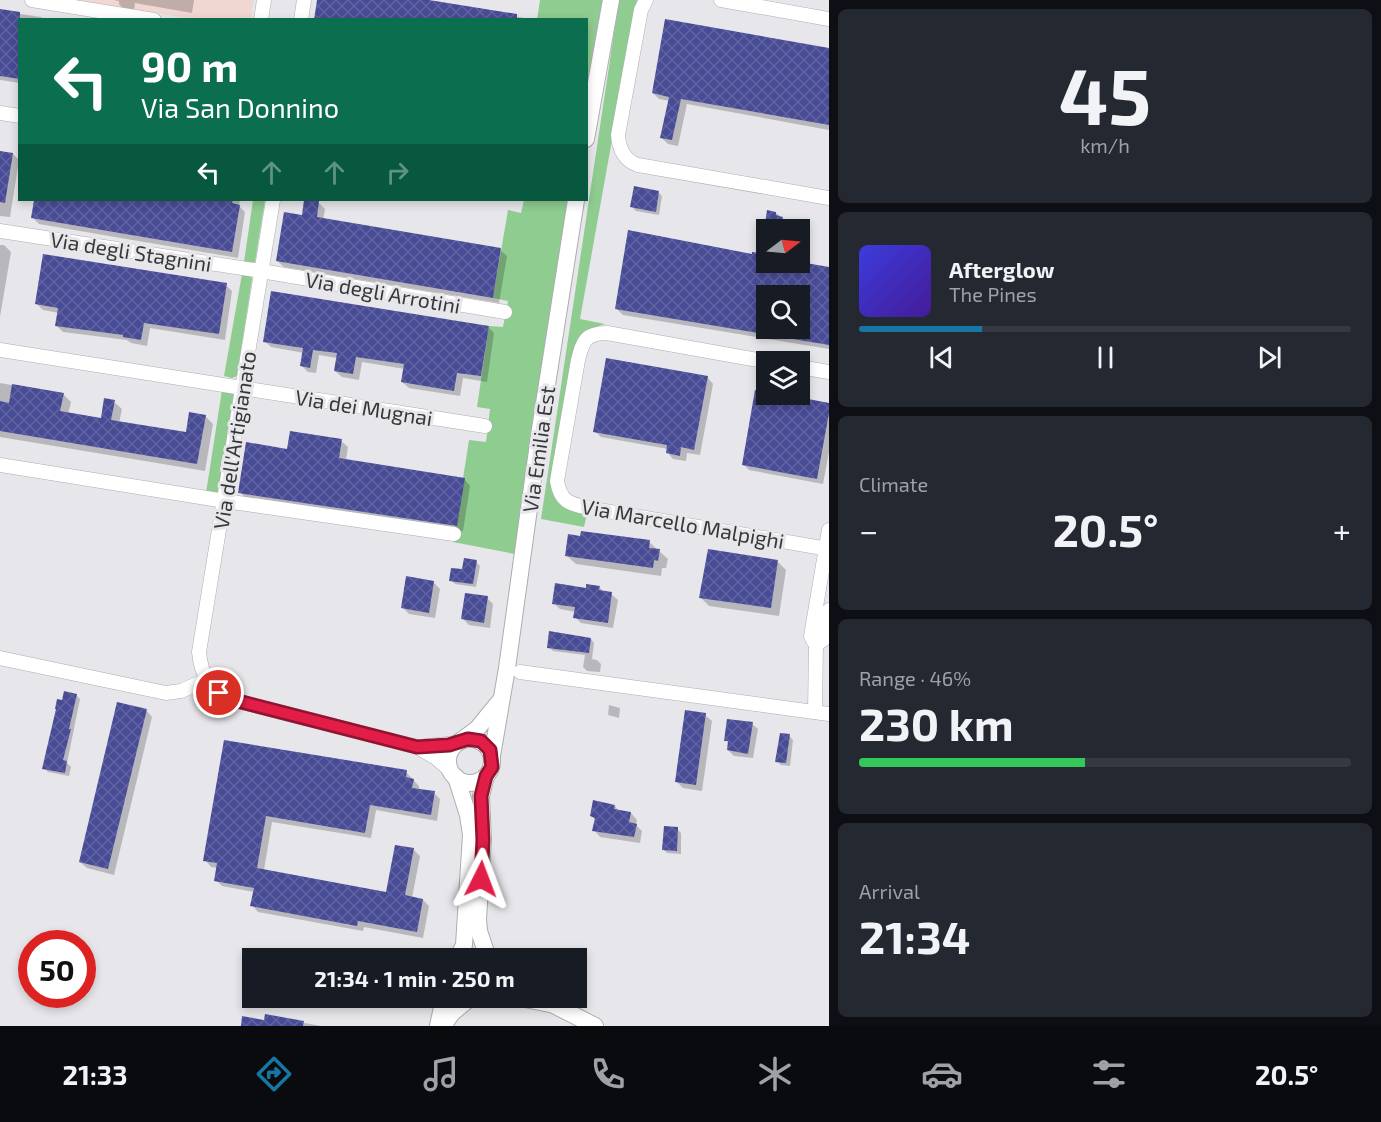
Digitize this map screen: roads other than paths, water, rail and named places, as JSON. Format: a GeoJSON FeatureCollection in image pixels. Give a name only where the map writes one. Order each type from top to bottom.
{"type":"FeatureCollection","features":[{"type":"Feature","properties":{"kind":"main road"},"geometry":{"type":"LineString","coordinates":[[588,127],[610,0]]}},
{"type":"Feature","properties":{"kind":"main road","name":"Via Emilia Est"},"geometry":{"type":"LineString","coordinates":[[485,948],[479,932],[478,919],[483,840],[481,796],[486,776],[492,767],[538,440],[576,201]]}},
{"type":"Feature","properties":{"kind":"main road","name":"Via Emilia Est"},"geometry":{"type":"LineString","coordinates":[[462,948],[471,844],[468,815],[448,759],[459,742],[487,719],[501,699]]}},
{"type":"Feature","properties":{"kind":"main road"},"geometry":{"type":"LineString","coordinates":[[459,742],[468,739],[481,741],[490,750],[492,756]]}},
{"type":"Feature","properties":{"kind":"main road"},"geometry":{"type":"LineString","coordinates":[[454,774],[465,782],[474,782],[486,776]]}},
{"type":"Feature","properties":{"kind":"main road"},"geometry":{"type":"LineString","coordinates":[[438,1026],[442,1008]]}},
{"type":"Feature","properties":{"kind":"main road"},"geometry":{"type":"LineString","coordinates":[[443,1026],[458,1008]]}},
{"type":"Feature","properties":{"kind":"main road"},"geometry":{"type":"LineString","coordinates":[[559,1008],[595,1026]]}},
{"type":"Feature","properties":{"kind":"street"},"geometry":{"type":"LineString","coordinates":[[32,0],[142,18]]}},
{"type":"Feature","properties":{"kind":"street"},"geometry":{"type":"LineString","coordinates":[[261,18],[264,0]]}},
{"type":"Feature","properties":{"kind":"street"},"geometry":{"type":"LineString","coordinates":[[301,18],[304,0]]}},
{"type":"Feature","properties":{"kind":"street"},"geometry":{"type":"LineString","coordinates":[[646,0],[641,10],[618,135],[620,148],[627,159],[638,165],[829,198]]}},
{"type":"Feature","properties":{"kind":"street"},"geometry":{"type":"LineString","coordinates":[[721,0],[829,19]]}},
{"type":"Feature","properties":{"kind":"street"},"geometry":{"type":"LineString","coordinates":[[0,113],[18,116]]}},
{"type":"Feature","properties":{"kind":"street","name":"Via dell'Artigianato"},"geometry":{"type":"LineString","coordinates":[[206,680],[200,663],[200,652],[273,201]]}},
{"type":"Feature","properties":{"kind":"street","name":"Via degli Stagnini"},"geometry":{"type":"LineString","coordinates":[[0,231],[261,271]]}},
{"type":"Feature","properties":{"kind":"street","name":"Via degli Arrotini"},"geometry":{"type":"LineString","coordinates":[[261,271],[506,312]]}},
{"type":"Feature","properties":{"kind":"street","name":"Via Marcello Malpighi"},"geometry":{"type":"LineString","coordinates":[[756,360],[607,333],[587,337],[578,360],[558,481],[561,495],[571,503],[593,508],[827,548]]}},
{"type":"Feature","properties":{"kind":"street","name":"Via dei Mugnai"},"geometry":{"type":"LineString","coordinates":[[0,350],[485,426]]}},
{"type":"Feature","properties":{"kind":"street"},"geometry":{"type":"LineString","coordinates":[[810,369],[829,372]]}},
{"type":"Feature","properties":{"kind":"street"},"geometry":{"type":"LineString","coordinates":[[0,465],[454,534]]}},
{"type":"Feature","properties":{"kind":"street"},"geometry":{"type":"LineString","coordinates":[[520,672],[822,713],[816,643],[811,636],[829,530]]}},
{"type":"Feature","properties":{"kind":"street"},"geometry":{"type":"LineString","coordinates":[[816,643],[821,642],[824,638],[829,610]]}},
{"type":"Feature","properties":{"kind":"street"},"geometry":{"type":"LineString","coordinates":[[0,658],[166,693],[181,691],[206,680],[219,693],[230,699],[417,747],[436,758],[454,774]]}},
{"type":"Feature","properties":{"kind":"street"},"geometry":{"type":"LineString","coordinates":[[417,747],[459,742]]}}]}
